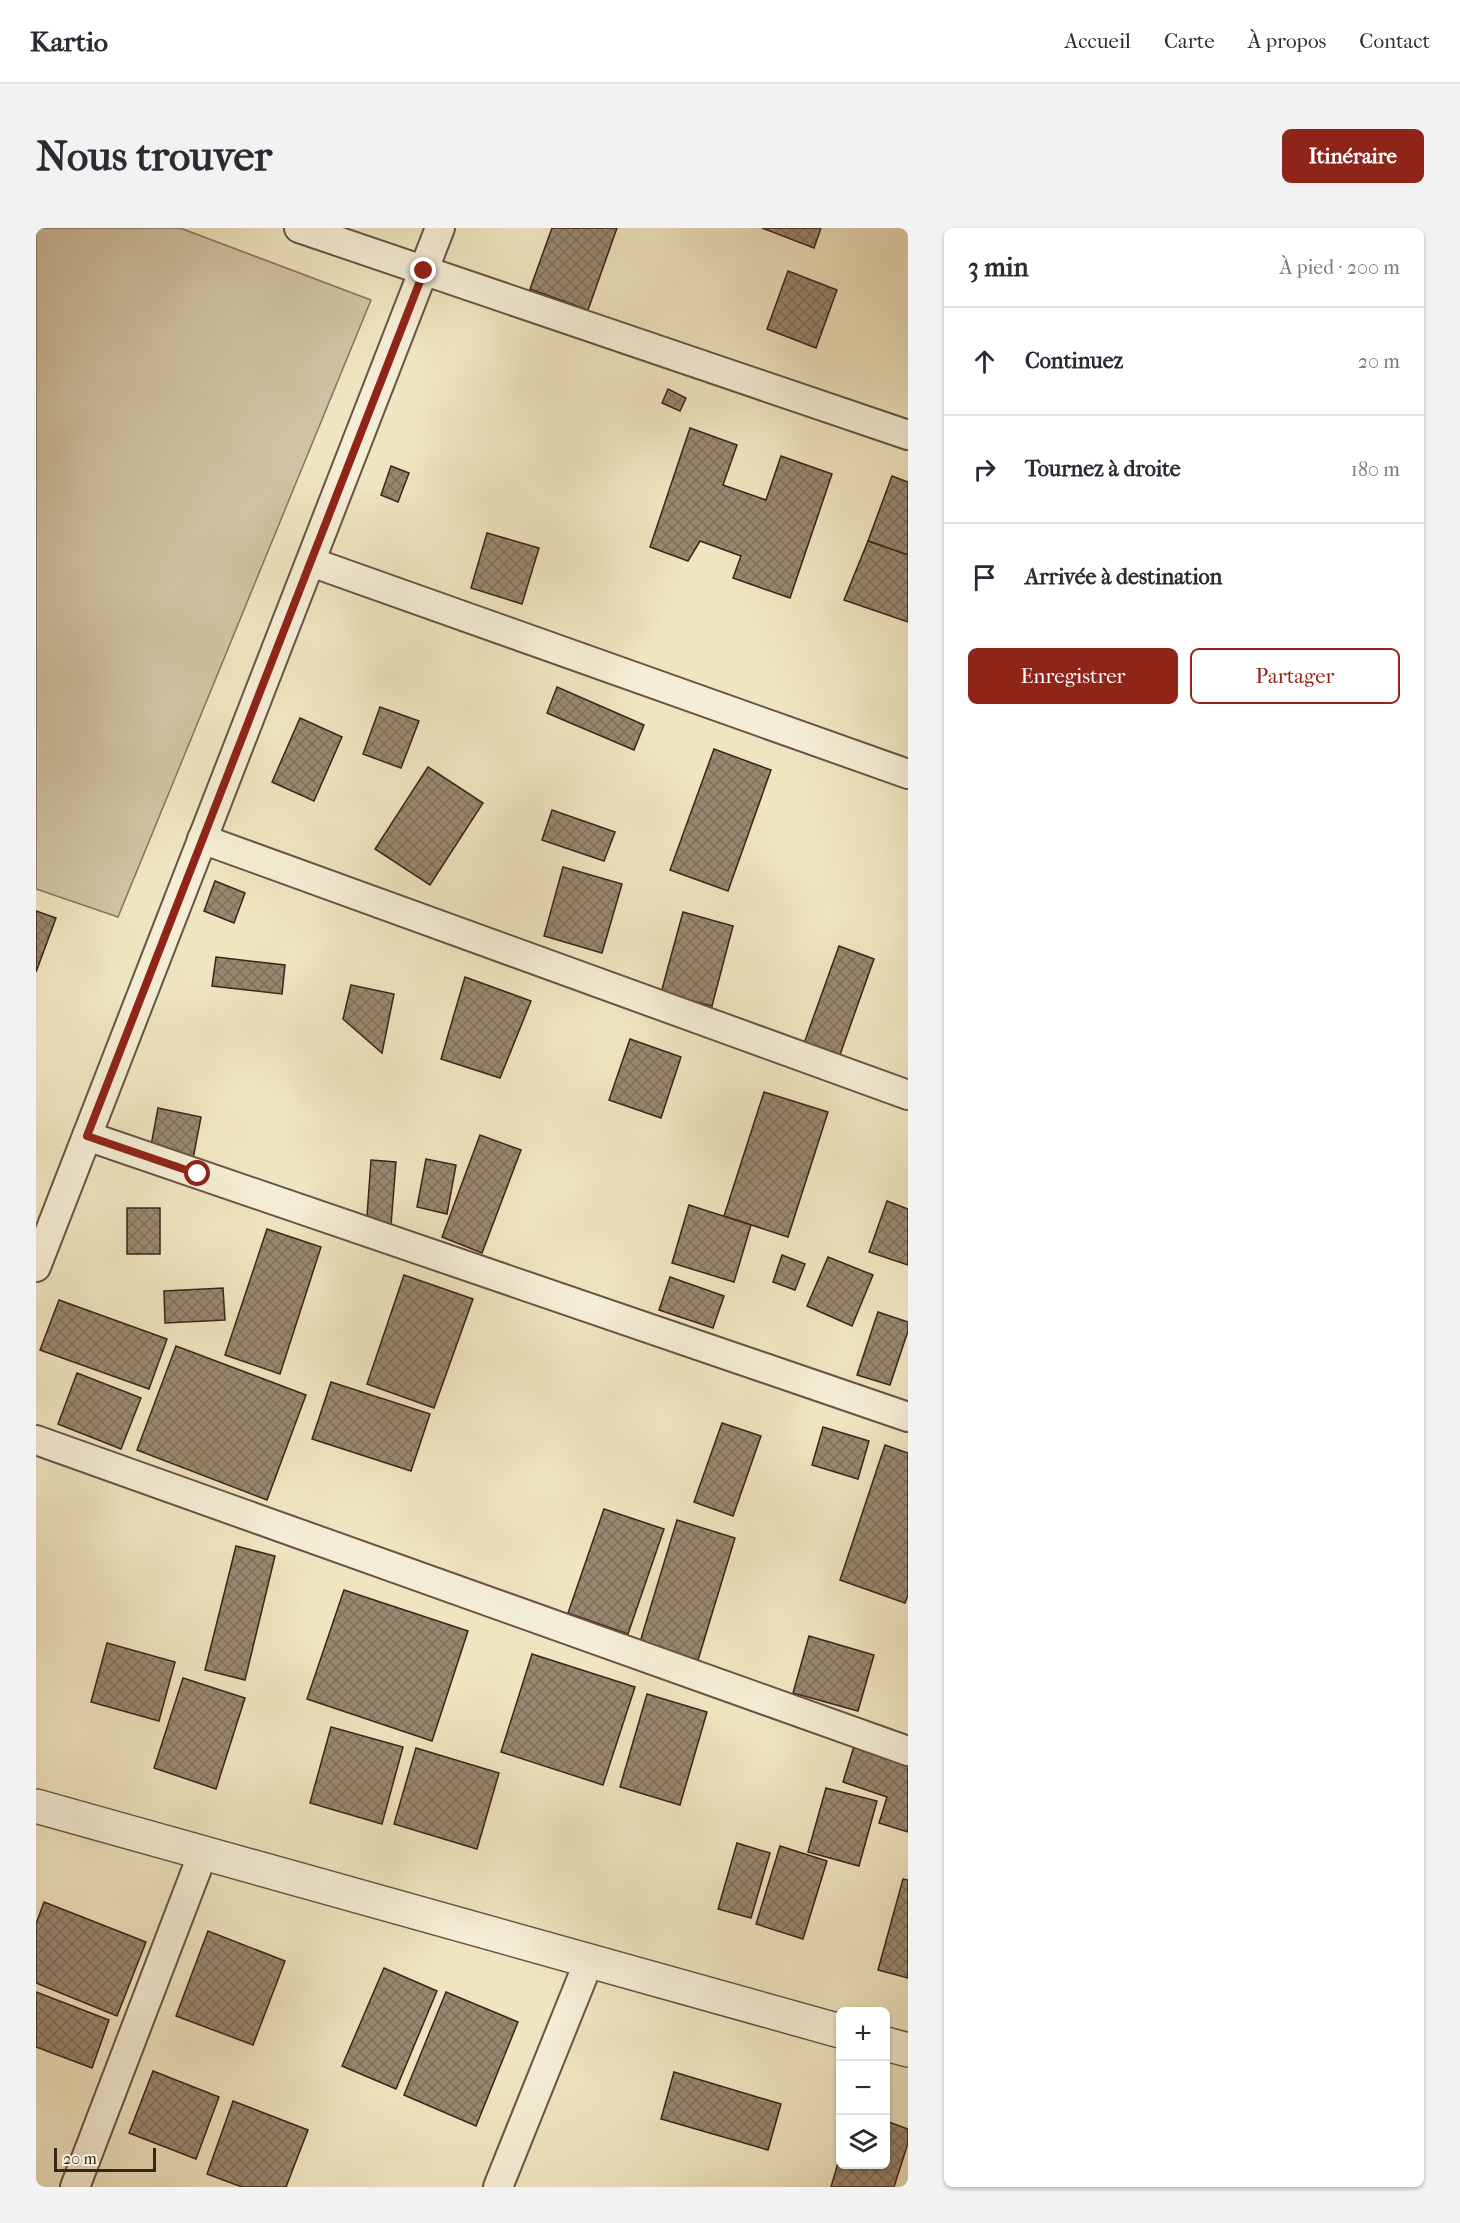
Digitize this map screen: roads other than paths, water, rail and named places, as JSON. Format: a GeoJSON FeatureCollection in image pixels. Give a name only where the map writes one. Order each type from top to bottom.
{"type":"FeatureCollection","features":[{"type":"Feature","properties":{"kind":"street"},"geometry":{"type":"LineString","coordinates":[[298,228],[908,435]]}},
{"type":"Feature","properties":{"kind":"street"},"geometry":{"type":"LineString","coordinates":[[36,1267],[440,228]]}},
{"type":"Feature","properties":{"kind":"street"},"geometry":{"type":"LineString","coordinates":[[311,562],[908,774]]}},
{"type":"Feature","properties":{"kind":"street"},"geometry":{"type":"LineString","coordinates":[[202,839],[908,1095]]}},
{"type":"Feature","properties":{"kind":"street"},"geometry":{"type":"LineString","coordinates":[[87,1136],[908,1417]]}},
{"type":"Feature","properties":{"kind":"street"},"geometry":{"type":"LineString","coordinates":[[36,1440],[908,1751]]}},
{"type":"Feature","properties":{"kind":"street"},"geometry":{"type":"LineString","coordinates":[[36,1806],[836,2030]]}},
{"type":"Feature","properties":{"kind":"street"},"geometry":{"type":"LineString","coordinates":[[75,2187],[203,1852]]}},
{"type":"Feature","properties":{"kind":"street"},"geometry":{"type":"LineString","coordinates":[[498,2187],[589,1961]]}},
{"type":"Feature","properties":{"kind":"street"},"geometry":{"type":"LineString","coordinates":[[890,2045],[908,2050]]}}]}
